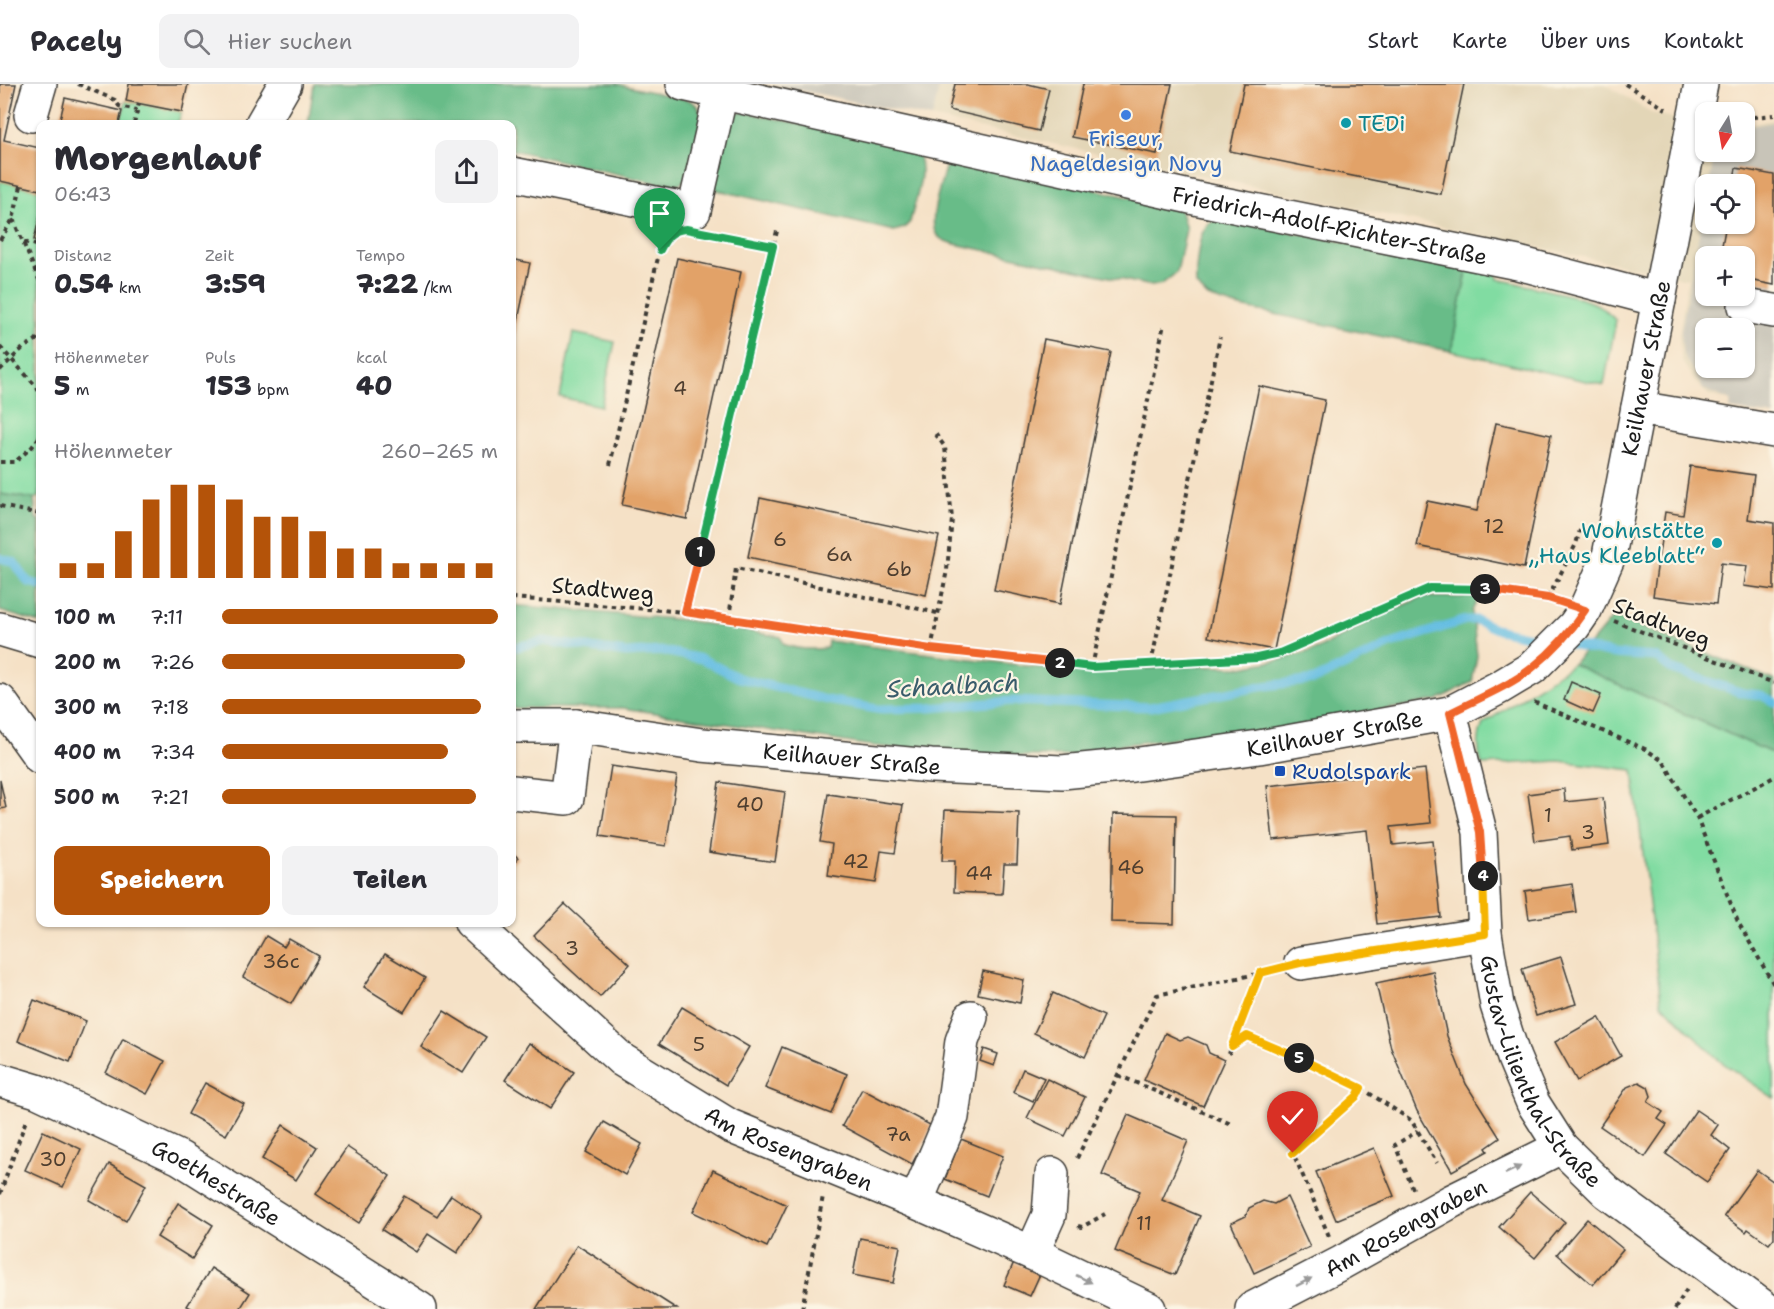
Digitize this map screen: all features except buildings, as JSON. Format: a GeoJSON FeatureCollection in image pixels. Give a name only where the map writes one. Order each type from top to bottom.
{"type":"FeatureCollection","features":[{"type":"Feature","properties":{"kind":"street"},"geometry":{"type":"LineString","coordinates":[[31,115],[40,84]]}},
{"type":"Feature","properties":{"kind":"street"},"geometry":{"type":"LineString","coordinates":[[264,120],[285,84]]}},
{"type":"Feature","properties":{"kind":"street","name":"Friedrich-Adolf-Richter-Straße"},"geometry":{"type":"LineString","coordinates":[[683,84],[1197,209],[1518,263],[1659,300]]}},
{"type":"Feature","properties":{"kind":"street"},"geometry":{"type":"LineString","coordinates":[[516,176],[694,211],[721,93]]}},
{"type":"Feature","properties":{"kind":"street","name":"Keilhauer Straße"},"geometry":{"type":"LineString","coordinates":[[516,726],[576,726],[713,746],[931,766],[1062,772],[1132,765],[1259,747],[1450,713],[1500,687],[1532,668],[1579,618],[1609,556],[1698,98]]}},
{"type":"Feature","properties":{"kind":"street"},"geometry":{"type":"LineString","coordinates":[[1638,408],[1774,431]]}},
{"type":"Feature","properties":{"kind":"street"},"geometry":{"type":"LineString","coordinates":[[0,629],[36,639]]}},
{"type":"Feature","properties":{"kind":"street"},"geometry":{"type":"LineString","coordinates":[[0,701],[36,752]]}},
{"type":"Feature","properties":{"kind":"street","name":"Gustav-Lilienthal-Straße"},"geometry":{"type":"LineString","coordinates":[[1450,713],[1480,832],[1485,934],[1497,1005],[1514,1058],[1533,1103],[1560,1147],[1606,1192],[1766,1309]]}},
{"type":"Feature","properties":{"kind":"street"},"geometry":{"type":"LineString","coordinates":[[516,792],[567,798],[576,726]]}},
{"type":"Feature","properties":{"kind":"street","name":"Am Rosengraben"},"geometry":{"type":"LineString","coordinates":[[476,927],[622,1060],[730,1126],[916,1202],[1032,1253],[1149,1309]]}},
{"type":"Feature","properties":{"kind":"street"},"geometry":{"type":"LineString","coordinates":[[1300,963],[1485,934]]}},
{"type":"Feature","properties":{"kind":"street"},"geometry":{"type":"LineString","coordinates":[[916,1202],[952,1117],[962,1041],[971,1017]]}},
{"type":"Feature","properties":{"kind":"street","name":"Goethestraße"},"geometry":{"type":"LineString","coordinates":[[0,1080],[37,1091],[180,1158],[420,1309]]}},
{"type":"Feature","properties":{"kind":"street","name":"Am Rosengraben"},"geometry":{"type":"LineString","coordinates":[[1252,1309],[1560,1147]]}},
{"type":"Feature","properties":{"kind":"street"},"geometry":{"type":"LineString","coordinates":[[1032,1253],[1049,1215],[1052,1174]]}},
{"type":"Feature","properties":{"kind":"path"},"geometry":{"type":"LineString","coordinates":[[78,84],[115,100],[119,106],[137,110]]}},
{"type":"Feature","properties":{"kind":"path"},"geometry":{"type":"LineString","coordinates":[[1625,84],[1666,109],[1698,98]]}},
{"type":"Feature","properties":{"kind":"path"},"geometry":{"type":"LineString","coordinates":[[135,120],[139,103]]}},
{"type":"Feature","properties":{"kind":"path"},"geometry":{"type":"LineString","coordinates":[[1755,117],[1774,115]]}},
{"type":"Feature","properties":{"kind":"path"},"geometry":{"type":"LineString","coordinates":[[0,240],[14,219],[21,186]]}},
{"type":"Feature","properties":{"kind":"path"},"geometry":{"type":"LineString","coordinates":[[14,219],[36,273]]}},
{"type":"Feature","properties":{"kind":"path"},"geometry":{"type":"LineString","coordinates":[[685,612],[777,231]]}},
{"type":"Feature","properties":{"kind":"path"},"geometry":{"type":"LineString","coordinates":[[701,232],[773,246]]}},
{"type":"Feature","properties":{"kind":"path"},"geometry":{"type":"LineString","coordinates":[[610,465],[660,250],[670,234]]}},
{"type":"Feature","properties":{"kind":"path"},"geometry":{"type":"LineString","coordinates":[[23,242],[36,245]]}},
{"type":"Feature","properties":{"kind":"path"},"geometry":{"type":"LineString","coordinates":[[1092,667],[1164,324]]}},
{"type":"Feature","properties":{"kind":"path"},"geometry":{"type":"LineString","coordinates":[[1151,663],[1220,337]]}},
{"type":"Feature","properties":{"kind":"path"},"geometry":{"type":"LineString","coordinates":[[0,370],[36,340]]}},
{"type":"Feature","properties":{"kind":"path"},"geometry":{"type":"LineString","coordinates":[[0,347],[36,386]]}},
{"type":"Feature","properties":{"kind":"path"},"geometry":{"type":"LineString","coordinates":[[931,649],[947,570],[952,519],[945,447],[934,432]]}},
{"type":"Feature","properties":{"kind":"path"},"geometry":{"type":"LineString","coordinates":[[0,462],[15,462],[36,442]]}},
{"type":"Feature","properties":{"kind":"path"},"geometry":{"type":"LineString","coordinates":[[0,506],[36,513]]}},
{"type":"Feature","properties":{"kind":"path"},"geometry":{"type":"LineString","coordinates":[[729,618],[736,568],[937,613]]}},
{"type":"Feature","properties":{"kind":"path","name":"Stadtweg"},"geometry":{"type":"LineString","coordinates":[[516,598],[685,612],[931,649],[1092,667],[1257,658],[1280,653],[1430,588],[1488,590],[1548,598],[1579,618],[1774,683]]}},
{"type":"Feature","properties":{"kind":"path"},"geometry":{"type":"LineString","coordinates":[[1500,687],[1645,749],[1663,761],[1697,818],[1738,922],[1774,985]]}},
{"type":"Feature","properties":{"kind":"path"},"geometry":{"type":"LineString","coordinates":[[1697,818],[1774,777]]}},
{"type":"Feature","properties":{"kind":"path"},"geometry":{"type":"LineString","coordinates":[[1052,1174],[1075,1163],[1157,995],[1300,963]]}},
{"type":"Feature","properties":{"kind":"path"},"geometry":{"type":"LineString","coordinates":[[1229,1054],[1260,973]]}},
{"type":"Feature","properties":{"kind":"path"},"geometry":{"type":"LineString","coordinates":[[1232,1046],[1247,1036],[1361,1088],[1411,1120],[1437,1163]]}},
{"type":"Feature","properties":{"kind":"path"},"geometry":{"type":"LineString","coordinates":[[1118,1075],[1231,1124]]}},
{"type":"Feature","properties":{"kind":"path"},"geometry":{"type":"LineString","coordinates":[[1341,1263],[1293,1153],[1357,1096],[1361,1088]]}},
{"type":"Feature","properties":{"kind":"path"},"geometry":{"type":"LineString","coordinates":[[0,1194],[37,1091]]}},
{"type":"Feature","properties":{"kind":"path"},"geometry":{"type":"LineString","coordinates":[[1418,1131],[1395,1145],[1425,1216]]}},
{"type":"Feature","properties":{"kind":"path"},"geometry":{"type":"LineString","coordinates":[[802,1309],[829,1166]]}},
{"type":"Feature","properties":{"kind":"shaded area"},"geometry":{"type":"Polygon","coordinates":[[[772,84],[1605,84],[1651,113],[1695,123],[1695,162],[1755,162],[1755,123],[1774,120],[1774,416],[1730,409],[1731,401],[1709,395],[1694,381],[1682,361],[1679,335],[1688,279],[772,84]]]}},
{"type":"Feature","properties":{"kind":"shaded area"},"geometry":{"type":"Polygon","coordinates":[[[772,84],[940,84],[932,118],[772,84]]]}},
{"type":"Feature","properties":{"kind":"shaded area"},"geometry":{"type":"Polygon","coordinates":[[[1774,122],[1774,416],[1730,409],[1731,401],[1703,389],[1697,378],[1755,378],[1755,318],[1695,318],[1695,375],[1683,354],[1681,331],[1695,256],[1695,306],[1755,306],[1755,246],[1697,246],[1699,234],[1755,234],[1755,174],[1711,174],[1713,162],[1755,162],[1755,125],[1774,122]]]}},
{"type":"Feature","properties":{"kind":"green space"},"geometry":{"type":"Polygon","coordinates":[[[314,84],[616,84],[689,100],[698,106],[703,119],[687,178],[681,183],[670,186],[516,151],[516,120],[309,120],[314,84]]]}},
{"type":"Feature","properties":{"kind":"green space"},"geometry":{"type":"Polygon","coordinates":[[[126,101],[182,112],[179,120],[120,120],[126,101]]]}},
{"type":"Feature","properties":{"kind":"green space"},"geometry":{"type":"Polygon","coordinates":[[[745,112],[915,149],[919,157],[921,175],[910,222],[904,228],[894,231],[717,190],[710,181],[733,113],[745,112]]]}},
{"type":"Feature","properties":{"kind":"green space"},"geometry":{"type":"Polygon","coordinates":[[[958,158],[1180,209],[1186,229],[1177,272],[1162,284],[1152,286],[943,240],[934,229],[934,213],[945,168],[958,158]]]}},
{"type":"Feature","properties":{"kind":"green space"},"geometry":{"type":"Polygon","coordinates":[[[0,181],[36,189],[34,240],[36,240],[36,498],[0,494],[0,181]]]}},
{"type":"Feature","properties":{"kind":"green space"},"geometry":{"type":"Polygon","coordinates":[[[1218,218],[1468,266],[1451,351],[1236,306],[1208,297],[1196,285],[1198,254],[1203,231],[1208,224],[1218,218]]]}},
{"type":"Feature","properties":{"kind":"green space"},"geometry":{"type":"Polygon","coordinates":[[[1468,266],[1496,273],[1498,279],[1577,297],[1598,305],[1616,320],[1604,385],[1451,351],[1468,266]]]}},
{"type":"Feature","properties":{"kind":"green space"},"geometry":{"type":"Polygon","coordinates":[[[573,333],[615,342],[601,406],[560,397],[573,333]]]}},
{"type":"Feature","properties":{"kind":"green space"},"geometry":{"type":"Polygon","coordinates":[[[0,494],[34,499],[36,622],[0,611],[0,494]]]}},
{"type":"Feature","properties":{"kind":"green space"},"geometry":{"type":"Polygon","coordinates":[[[1422,597],[1479,597],[1472,611],[1477,656],[1472,682],[1437,700],[1198,744],[1196,735],[1112,746],[1112,756],[966,756],[866,745],[623,708],[516,708],[516,605],[684,620],[781,637],[783,644],[799,648],[827,648],[828,641],[1050,669],[1096,672],[1179,666],[1241,667],[1279,660],[1318,649],[1383,614],[1422,597]]]}},
{"type":"Feature","properties":{"kind":"green space"},"geometry":{"type":"Polygon","coordinates":[[[1614,616],[1774,680],[1774,754],[1573,664],[1614,616]]]}},
{"type":"Feature","properties":{"kind":"green space"},"geometry":{"type":"Polygon","coordinates":[[[1573,664],[1774,754],[1774,1098],[1720,1061],[1661,1003],[1633,770],[1559,761],[1482,765],[1478,744],[1483,724],[1573,664]]]}},
{"type":"Feature","properties":{"kind":"waterway","name":"Schaalbach"},"geometry":{"type":"LineString","coordinates":[[0,558],[14,562],[28,582],[36,584]]}},
{"type":"Feature","properties":{"kind":"waterway","name":"Schaalbach"},"geometry":{"type":"LineString","coordinates":[[516,647],[544,641],[626,653],[663,651],[702,659],[739,678],[827,700],[877,709],[929,708],[1012,701],[1150,707],[1265,686],[1314,680],[1391,644],[1466,620],[1476,620],[1499,630],[1549,641]]}},
{"type":"Feature","properties":{"kind":"waterway","name":"Schaalbach"},"geometry":{"type":"LineString","coordinates":[[1566,644],[1613,654],[1656,657],[1671,669],[1743,693],[1761,695],[1774,702]]}},
{"type":"Feature","properties":{"kind":"place","name":"Friseur, Nageldesign Novy"},"geometry":{"type":"Point","coordinates":[1126,115]}},
{"type":"Feature","properties":{"kind":"place","name":"TEDi"},"geometry":{"type":"Point","coordinates":[1346,123]}},
{"type":"Feature","properties":{"kind":"place","name":"Wohnstätte „Haus Kleeblatt“"},"geometry":{"type":"Point","coordinates":[1717,543]}},
{"type":"Feature","properties":{"kind":"place","name":"Rudolspark"},"geometry":{"type":"Point","coordinates":[1280,771]}},
{"type":"Feature","properties":{"kind":"route"},"geometry":{"type":"LineString","coordinates":[[660,250],[665,239],[677,229],[773,246],[685,612],[931,649],[1092,667],[1257,658],[1280,653],[1430,588],[1488,590],[1548,598],[1585,610],[1574,626],[1532,668],[1450,713],[1480,832],[1485,934],[1300,963],[1260,973],[1232,1046],[1247,1036],[1361,1088],[1357,1096],[1293,1153]]}}]}
